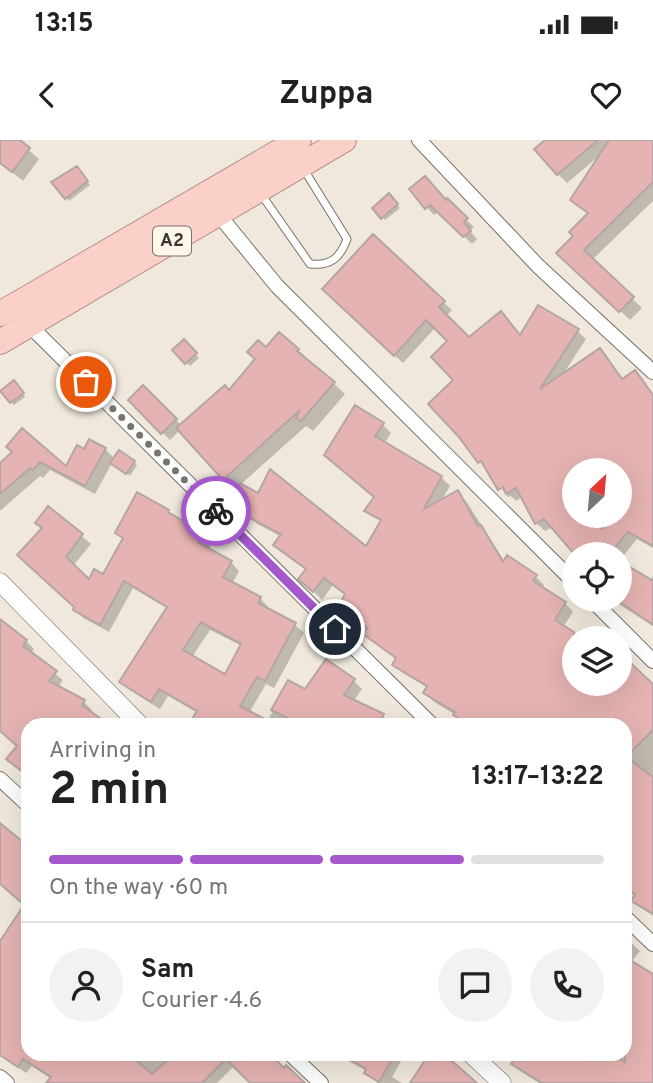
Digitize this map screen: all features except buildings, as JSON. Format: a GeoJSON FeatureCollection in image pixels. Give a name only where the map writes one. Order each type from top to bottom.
{"type":"FeatureCollection","features":[{"type":"Feature","properties":{"kind":"highway","name":"A2"},"geometry":{"type":"LineString","coordinates":[[0,314],[299,140]]}},
{"type":"Feature","properties":{"kind":"highway","name":"A2"},"geometry":{"type":"LineString","coordinates":[[0,342],[344,140]]}},
{"type":"Feature","properties":{"kind":"street"},"geometry":{"type":"LineString","coordinates":[[419,140],[538,266],[653,372]]}},
{"type":"Feature","properties":{"kind":"street"},"geometry":{"type":"LineString","coordinates":[[218,214],[277,286],[562,570]]}},
{"type":"Feature","properties":{"kind":"street"},"geometry":{"type":"LineString","coordinates":[[29,325],[425,718]]}},
{"type":"Feature","properties":{"kind":"street"},"geometry":{"type":"LineString","coordinates":[[0,582],[133,718]]}},
{"type":"Feature","properties":{"kind":"street"},"geometry":{"type":"LineString","coordinates":[[605,612],[653,661]]}},
{"type":"Feature","properties":{"kind":"street"},"geometry":{"type":"LineString","coordinates":[[0,779],[21,798]]}},
{"type":"Feature","properties":{"kind":"street"},"geometry":{"type":"LineString","coordinates":[[632,923],[653,944]]}},
{"type":"Feature","properties":{"kind":"street"},"geometry":{"type":"LineString","coordinates":[[297,1061],[321,1083]]}},
{"type":"Feature","properties":{"kind":"street"},"geometry":{"type":"LineString","coordinates":[[478,1061],[502,1083]]}},
{"type":"Feature","properties":{"kind":"street"},"geometry":{"type":"LineString","coordinates":[[0,1077],[7,1083]]}},
{"type":"Feature","properties":{"kind":"lane"},"geometry":{"type":"LineString","coordinates":[[258,190],[310,264],[325,265],[334,261],[344,249],[347,239],[301,165]]}},
{"type":"Feature","properties":{"kind":"way so far"},"geometry":{"type":"LineString","coordinates":[[86,382],[216,511]]}},
{"type":"Feature","properties":{"kind":"route"},"geometry":{"type":"LineString","coordinates":[[216,511],[335,629]]}}]}
